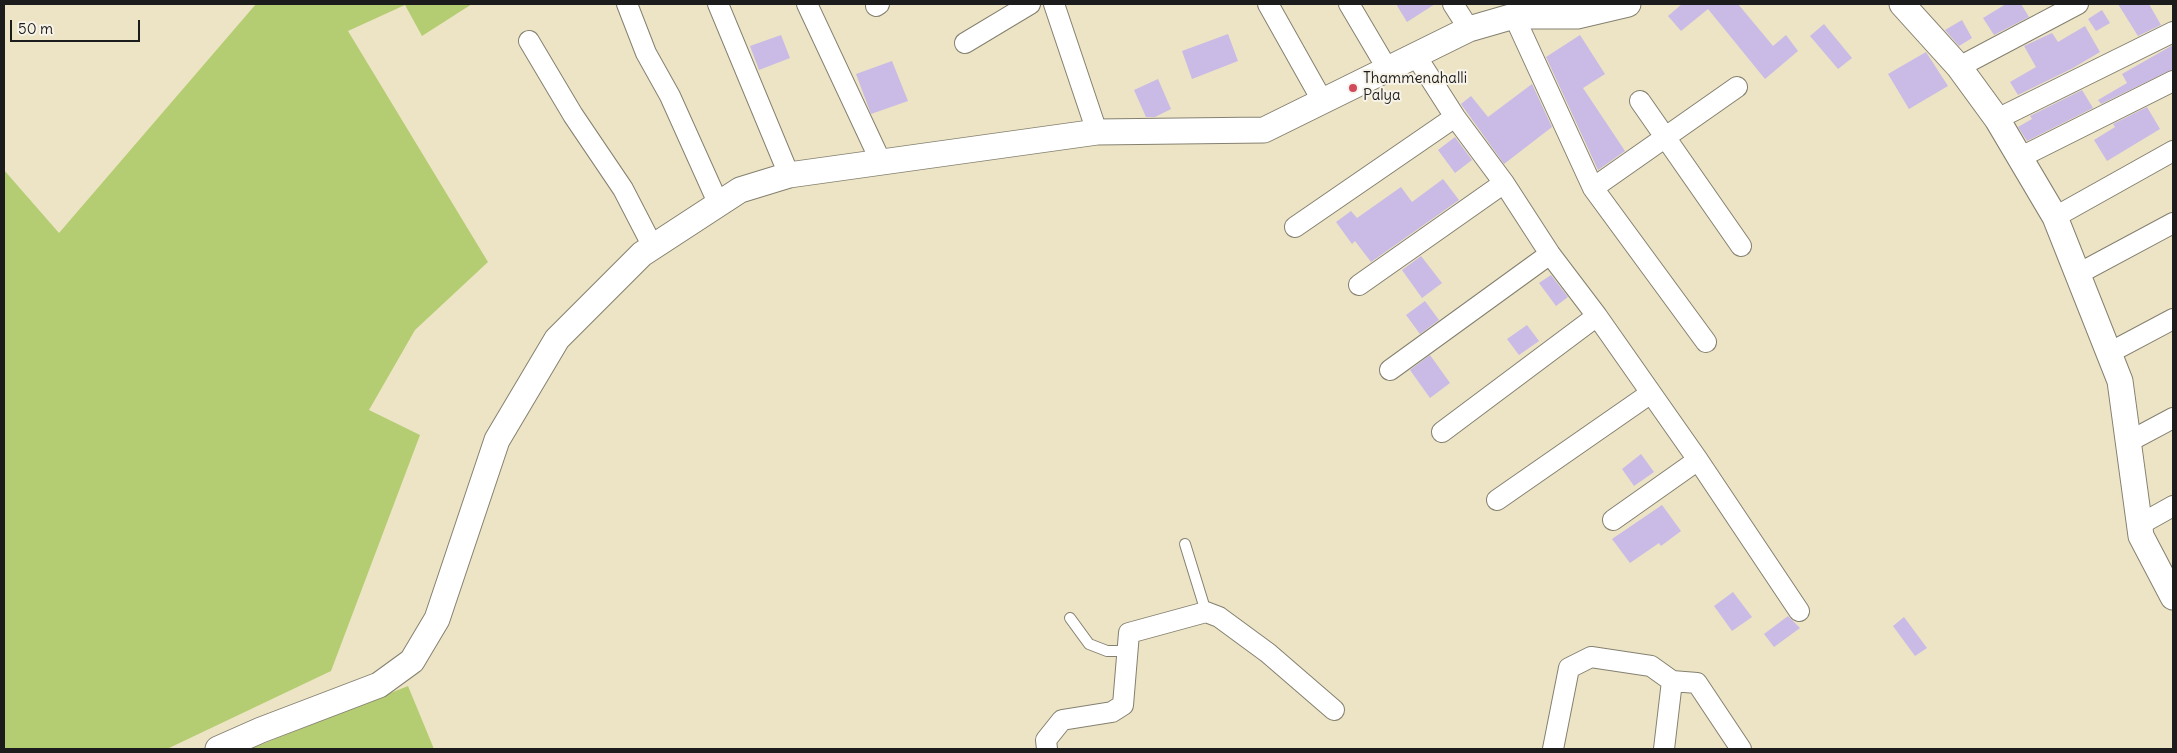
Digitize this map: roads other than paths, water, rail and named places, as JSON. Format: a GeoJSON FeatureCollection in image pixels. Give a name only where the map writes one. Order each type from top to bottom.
{"type":"FeatureCollection","features":[{"type":"Feature","properties":{"kind":"street"},"geometry":{"type":"LineString","coordinates":[[627,4],[646,53],[670,96],[719,204]]}},
{"type":"Feature","properties":{"kind":"street"},"geometry":{"type":"LineString","coordinates":[[718,4],[789,175]]}},
{"type":"Feature","properties":{"kind":"street"},"geometry":{"type":"LineString","coordinates":[[807,4],[882,162]]}},
{"type":"Feature","properties":{"kind":"street"},"geometry":{"type":"LineString","coordinates":[[965,43],[1030,4]]}},
{"type":"Feature","properties":{"kind":"street"},"geometry":{"type":"LineString","coordinates":[[1054,4],[1097,132]]}},
{"type":"Feature","properties":{"kind":"street"},"geometry":{"type":"LineString","coordinates":[[1268,4],[1323,102]]}},
{"type":"Feature","properties":{"kind":"street"},"geometry":{"type":"LineString","coordinates":[[1349,4],[1388,70]]}},
{"type":"Feature","properties":{"kind":"street"},"geometry":{"type":"LineString","coordinates":[[1453,4],[1469,29]]}},
{"type":"Feature","properties":{"kind":"street"},"geometry":{"type":"LineString","coordinates":[[1902,4],[1959,67],[1997,119],[2055,217],[2076,275],[2120,381],[2141,536],[2173,597]]}},
{"type":"Feature","properties":{"kind":"street"},"geometry":{"type":"LineString","coordinates":[[1959,67],[2078,4]]}},
{"type":"Feature","properties":{"kind":"street"},"geometry":{"type":"LineString","coordinates":[[218,749],[261,730],[379,685],[412,661],[437,619],[497,440],[557,339],[642,254],[740,190],[789,175],[1097,132],[1264,130],[1469,29],[1540,10],[1577,16],[1612,6]]}},
{"type":"Feature","properties":{"kind":"street"},"geometry":{"type":"LineString","coordinates":[[1514,16],[1593,188],[1706,342]]}},
{"type":"Feature","properties":{"kind":"street"},"geometry":{"type":"LineString","coordinates":[[1997,119],[2173,32]]}},
{"type":"Feature","properties":{"kind":"street"},"geometry":{"type":"LineString","coordinates":[[529,41],[573,115],[623,189],[653,247]]}},
{"type":"Feature","properties":{"kind":"street"},"geometry":{"type":"LineString","coordinates":[[1416,56],[1455,117],[1504,183],[1550,254],[1597,316],[1698,460],[1799,612]]}},
{"type":"Feature","properties":{"kind":"street"},"geometry":{"type":"LineString","coordinates":[[2021,157],[2173,80]]}},
{"type":"Feature","properties":{"kind":"street"},"geometry":{"type":"LineString","coordinates":[[1593,188],[1737,87]]}},
{"type":"Feature","properties":{"kind":"street"},"geometry":{"type":"LineString","coordinates":[[1640,102],[1741,246]]}},
{"type":"Feature","properties":{"kind":"street"},"geometry":{"type":"LineString","coordinates":[[1295,227],[1455,117]]}},
{"type":"Feature","properties":{"kind":"street"},"geometry":{"type":"LineString","coordinates":[[2055,217],[2173,151]]}},
{"type":"Feature","properties":{"kind":"street"},"geometry":{"type":"LineString","coordinates":[[1359,285],[1504,183]]}},
{"type":"Feature","properties":{"kind":"street"},"geometry":{"type":"LineString","coordinates":[[2076,275],[2173,223]]}},
{"type":"Feature","properties":{"kind":"street"},"geometry":{"type":"LineString","coordinates":[[1390,370],[1550,254]]}},
{"type":"Feature","properties":{"kind":"street"},"geometry":{"type":"LineString","coordinates":[[1442,432],[1597,316]]}},
{"type":"Feature","properties":{"kind":"street"},"geometry":{"type":"LineString","coordinates":[[2109,353],[2173,318]]}},
{"type":"Feature","properties":{"kind":"street"},"geometry":{"type":"LineString","coordinates":[[1497,500],[1651,393]]}},
{"type":"Feature","properties":{"kind":"street"},"geometry":{"type":"LineString","coordinates":[[2128,442],[2173,418]]}},
{"type":"Feature","properties":{"kind":"street"},"geometry":{"type":"LineString","coordinates":[[1613,520],[1698,460]]}},
{"type":"Feature","properties":{"kind":"street"},"geometry":{"type":"LineString","coordinates":[[2139,524],[2173,506]]}},
{"type":"Feature","properties":{"kind":"street"},"geometry":{"type":"LineString","coordinates":[[1046,749],[1046,740],[1062,720],[1112,712],[1123,705],[1130,633],[1206,612],[1219,617],[1268,653],[1334,710]]}},
{"type":"Feature","properties":{"kind":"street"},"geometry":{"type":"LineString","coordinates":[[1553,749],[1569,668],[1591,657],[1651,666],[1672,681],[1697,683],[1741,749]]}},
{"type":"Feature","properties":{"kind":"street"},"geometry":{"type":"LineString","coordinates":[[1664,749],[1672,681]]}},
{"type":"Feature","properties":{"kind":"lane"},"geometry":{"type":"LineString","coordinates":[[1185,544],[1206,612]]}},
{"type":"Feature","properties":{"kind":"lane"},"geometry":{"type":"LineString","coordinates":[[1070,618],[1089,644],[1107,651],[1128,651]]}},
{"type":"Feature","properties":{"kind":"place","name":"Thammenahalli Palya"},"geometry":{"type":"Point","coordinates":[1353,88]}}]}
